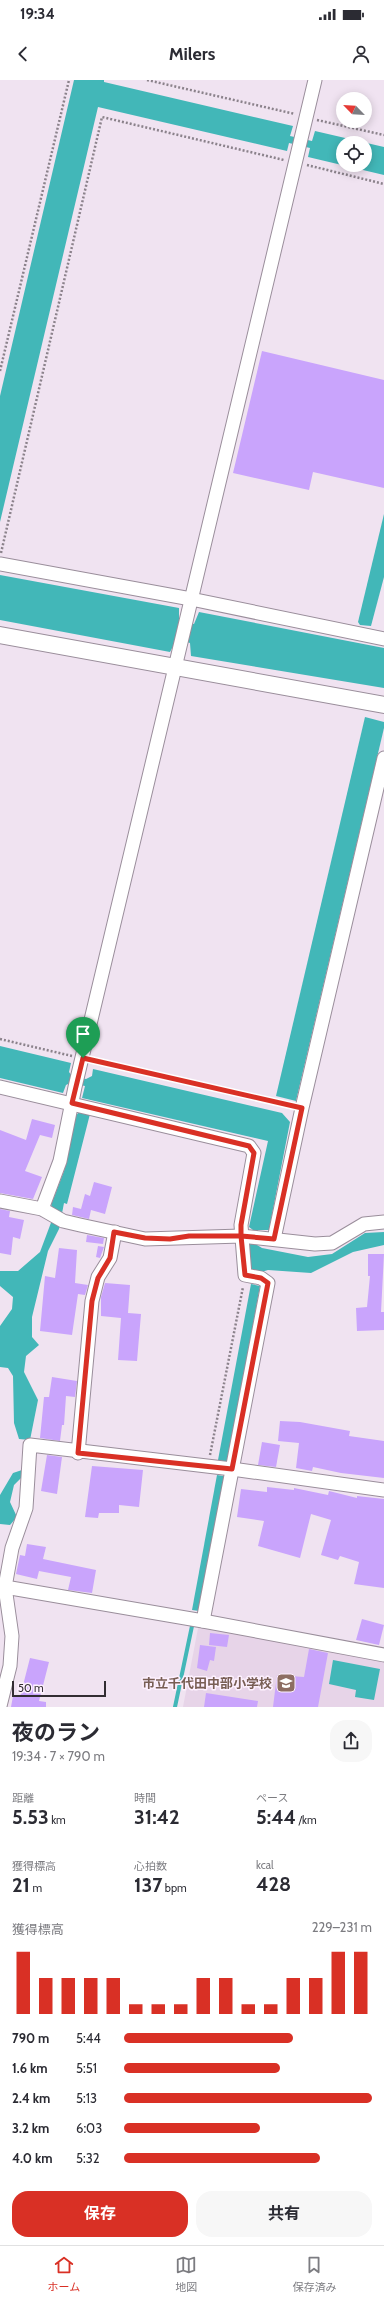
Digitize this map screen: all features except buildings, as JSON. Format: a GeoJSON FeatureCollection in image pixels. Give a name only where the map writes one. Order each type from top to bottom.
{"type":"FeatureCollection","features":[{"type":"Feature","properties":{"kind":"street"},"geometry":{"type":"LineString","coordinates":[[52,1215],[60,1161],[77,1081],[176,667],[294,162],[315,80]]}},
{"type":"Feature","properties":{"kind":"street"},"geometry":{"type":"LineString","coordinates":[[0,564],[191,599],[384,639]]}},
{"type":"Feature","properties":{"kind":"street"},"geometry":{"type":"LineString","coordinates":[[0,635],[384,705]]}},
{"type":"Feature","properties":{"kind":"street"},"geometry":{"type":"LineString","coordinates":[[274,1239],[302,1108],[384,758]]}},
{"type":"Feature","properties":{"kind":"street"},"geometry":{"type":"LineString","coordinates":[[0,1087],[249,1146],[254,1153],[241,1225],[250,1237],[245,1275],[261,1278],[268,1283],[204,1621]]}},
{"type":"Feature","properties":{"kind":"street"},"geometry":{"type":"LineString","coordinates":[[0,1201],[114,1232],[158,1239],[250,1237],[315,1244],[332,1243],[364,1224],[384,1222]]}},
{"type":"Feature","properties":{"kind":"street"},"geometry":{"type":"LineString","coordinates":[[78,1453],[92,1301],[98,1278],[110,1258],[114,1232]]}},
{"type":"Feature","properties":{"kind":"street"},"geometry":{"type":"LineString","coordinates":[[0,1706],[10,1666],[12,1636],[5,1587],[12,1548],[26,1508],[30,1445],[78,1453],[208,1466],[384,1490]]}},
{"type":"Feature","properties":{"kind":"street"},"geometry":{"type":"LineString","coordinates":[[5,1587],[204,1621],[384,1655]]}},
{"type":"Feature","properties":{"kind":"path"},"geometry":{"type":"LineString","coordinates":[[0,371],[69,80]]}},
{"type":"Feature","properties":{"kind":"path"},"geometry":{"type":"LineString","coordinates":[[147,80],[384,135]]}},
{"type":"Feature","properties":{"kind":"path"},"geometry":{"type":"LineString","coordinates":[[0,558],[102,117],[384,184]]}},
{"type":"Feature","properties":{"kind":"path"},"geometry":{"type":"LineString","coordinates":[[0,1039],[302,1108]]}},
{"type":"Feature","properties":{"kind":"path"},"geometry":{"type":"LineString","coordinates":[[208,1466],[245,1275]]}},
{"type":"Feature","properties":{"kind":"shaded area","name":"市立千代田中部小学校"},"geometry":{"type":"Polygon","coordinates":[[[199,1623],[384,1659],[384,1707],[183,1707],[199,1623]]]}},
{"type":"Feature","properties":{"kind":"water"},"geometry":{"type":"Polygon","coordinates":[[[74,80],[104,80],[104,82],[293,126],[290,136],[312,141],[315,131],[337,136],[336,164],[308,157],[310,148],[289,143],[287,151],[98,107],[0,522],[0,396],[74,80]]]}},
{"type":"Feature","properties":{"kind":"water"},"geometry":{"type":"Polygon","coordinates":[[[372,144],[384,147],[384,175],[371,172],[372,144]]]}},
{"type":"Feature","properties":{"kind":"water"},"geometry":{"type":"Polygon","coordinates":[[[384,514],[384,577],[371,626],[360,625],[358,622],[384,514]]]}},
{"type":"Feature","properties":{"kind":"water"},"geometry":{"type":"Polygon","coordinates":[[[0,575],[179,608],[179,621],[194,624],[199,612],[384,648],[384,688],[191,656],[190,643],[177,639],[170,652],[0,620],[0,575]]]}},
{"type":"Feature","properties":{"kind":"water"},"geometry":{"type":"Polygon","coordinates":[[[365,717],[384,722],[384,728],[296,1101],[276,1096],[365,717]]]}},
{"type":"Feature","properties":{"kind":"water"},"geometry":{"type":"Polygon","coordinates":[[[0,1046],[71,1063],[69,1072],[72,1076],[86,1079],[92,1076],[93,1069],[282,1113],[290,1122],[269,1230],[258,1230],[257,1245],[262,1248],[308,1257],[332,1254],[365,1233],[384,1232],[384,1245],[353,1252],[311,1273],[268,1270],[258,1273],[251,1269],[249,1250],[253,1230],[249,1227],[268,1141],[82,1098],[85,1086],[70,1083],[66,1085],[63,1093],[0,1078],[0,1046]]]}},
{"type":"Feature","properties":{"kind":"water"},"geometry":{"type":"Polygon","coordinates":[[[79,1112],[90,1114],[67,1204],[64,1203],[59,1229],[48,1251],[32,1317],[32,1337],[39,1345],[26,1356],[24,1372],[38,1400],[30,1440],[19,1439],[14,1423],[13,1376],[8,1368],[0,1367],[0,1326],[12,1309],[13,1297],[0,1286],[0,1271],[18,1271],[40,1252],[55,1212],[51,1205],[64,1171],[75,1117],[79,1112]]]}},
{"type":"Feature","properties":{"kind":"water"},"geometry":{"type":"Polygon","coordinates":[[[251,1284],[260,1286],[228,1462],[218,1460],[251,1284]]]}},
{"type":"Feature","properties":{"kind":"water"},"geometry":{"type":"Polygon","coordinates":[[[22,1470],[23,1476],[14,1485],[10,1502],[17,1517],[10,1525],[0,1524],[0,1495],[13,1473],[22,1470]]]}},
{"type":"Feature","properties":{"kind":"water"},"geometry":{"type":"Polygon","coordinates":[[[217,1475],[224,1476],[199,1611],[192,1610],[217,1475]]]}},
{"type":"Feature","properties":{"kind":"water"},"geometry":{"type":"Polygon","coordinates":[[[333,1660],[380,1669],[374,1700],[355,1697],[356,1690],[329,1684],[333,1660]]]}},
{"type":"Feature","properties":{"kind":"waterway"},"geometry":{"type":"LineString","coordinates":[[175,1707],[192,1626]]}},
{"type":"Feature","properties":{"kind":"place","name":"市立千代田中部小学校"},"geometry":{"type":"Point","coordinates":[286,1683]}},
{"type":"Feature","properties":{"kind":"route"},"geometry":{"type":"LineString","coordinates":[[83,1058],[72,1103],[249,1146],[254,1153],[241,1225],[241,1236],[189,1236],[170,1239],[145,1238],[114,1232],[110,1258],[98,1278],[92,1301],[78,1453],[232,1469],[268,1283],[261,1278],[245,1275],[241,1236],[274,1239],[302,1108],[83,1058]]}}]}
